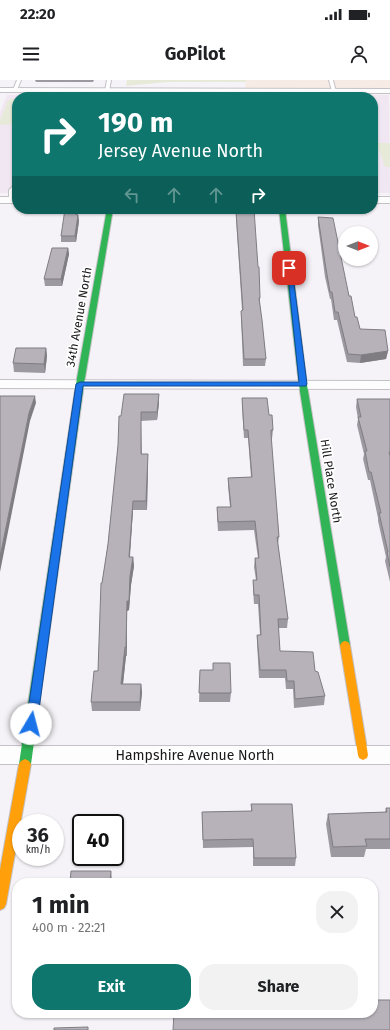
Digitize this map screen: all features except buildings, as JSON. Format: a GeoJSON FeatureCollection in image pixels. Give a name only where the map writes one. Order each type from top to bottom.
{"type":"FeatureCollection","features":[{"type":"Feature","properties":{"kind":"street"},"geometry":{"type":"LineString","coordinates":[[0,90],[110,92]]}},
{"type":"Feature","properties":{"kind":"street"},"geometry":{"type":"LineString","coordinates":[[278,92],[390,91]]}},
{"type":"Feature","properties":{"kind":"street"},"geometry":{"type":"LineString","coordinates":[[0,200],[12,200]]}},
{"type":"Feature","properties":{"kind":"street"},"geometry":{"type":"LineString","coordinates":[[378,200],[390,200]]}},
{"type":"Feature","properties":{"kind":"street","name":"34th Avenue North"},"geometry":{"type":"LineString","coordinates":[[0,904],[27,755],[80,384],[109,214]]}},
{"type":"Feature","properties":{"kind":"street","name":"Hill Place North"},"geometry":{"type":"LineString","coordinates":[[283,214],[303,384],[363,755]]}},
{"type":"Feature","properties":{"kind":"street"},"geometry":{"type":"LineString","coordinates":[[0,384],[390,385]]}},
{"type":"Feature","properties":{"kind":"street","name":"Hampshire Avenue North"},"geometry":{"type":"LineString","coordinates":[[0,755],[390,755]]}},
{"type":"Feature","properties":{"kind":"lane"},"geometry":{"type":"LineString","coordinates":[[15,90],[19,80]]}},
{"type":"Feature","properties":{"kind":"lane"},"geometry":{"type":"LineString","coordinates":[[107,91],[109,80]]}},
{"type":"Feature","properties":{"kind":"lane"},"geometry":{"type":"LineString","coordinates":[[331,80],[334,91]]}},
{"type":"Feature","properties":{"kind":"shaded area"},"geometry":{"type":"Polygon","coordinates":[[[246,80],[390,80],[390,89],[245,89],[246,80]]]}},
{"type":"Feature","properties":{"kind":"shaded area"},"geometry":{"type":"Polygon","coordinates":[[[7,95],[12,95],[12,193],[0,193],[0,112],[7,95]]]}},
{"type":"Feature","properties":{"kind":"shaded area"},"geometry":{"type":"Polygon","coordinates":[[[378,95],[389,95],[390,193],[378,193],[378,95]]]}},
{"type":"Feature","properties":{"kind":"green space"},"geometry":{"type":"Polygon","coordinates":[[[127,80],[246,80],[246,82],[167,82],[126,86],[127,80]]]}},
{"type":"Feature","properties":{"kind":"green space"},"geometry":{"type":"Polygon","coordinates":[[[12,99],[12,124],[0,125],[0,120],[8,100],[12,99]]]}},
{"type":"Feature","properties":{"kind":"green space"},"geometry":{"type":"Polygon","coordinates":[[[378,143],[390,143],[390,167],[385,167],[378,143]]]}},
{"type":"Feature","properties":{"kind":"traffic: fast"},"geometry":{"type":"LineString","coordinates":[[25,764],[80,384],[109,214]]}},
{"type":"Feature","properties":{"kind":"traffic: fast"},"geometry":{"type":"LineString","coordinates":[[283,214],[303,385],[345,645]]}},
{"type":"Feature","properties":{"kind":"traffic: slow"},"geometry":{"type":"LineString","coordinates":[[345,645],[363,755]]}},
{"type":"Feature","properties":{"kind":"traffic: slow"},"geometry":{"type":"LineString","coordinates":[[0,904],[25,764]]}},
{"type":"Feature","properties":{"kind":"route"},"geometry":{"type":"LineString","coordinates":[[31,724],[80,384],[303,384],[289,268]]}}]}
